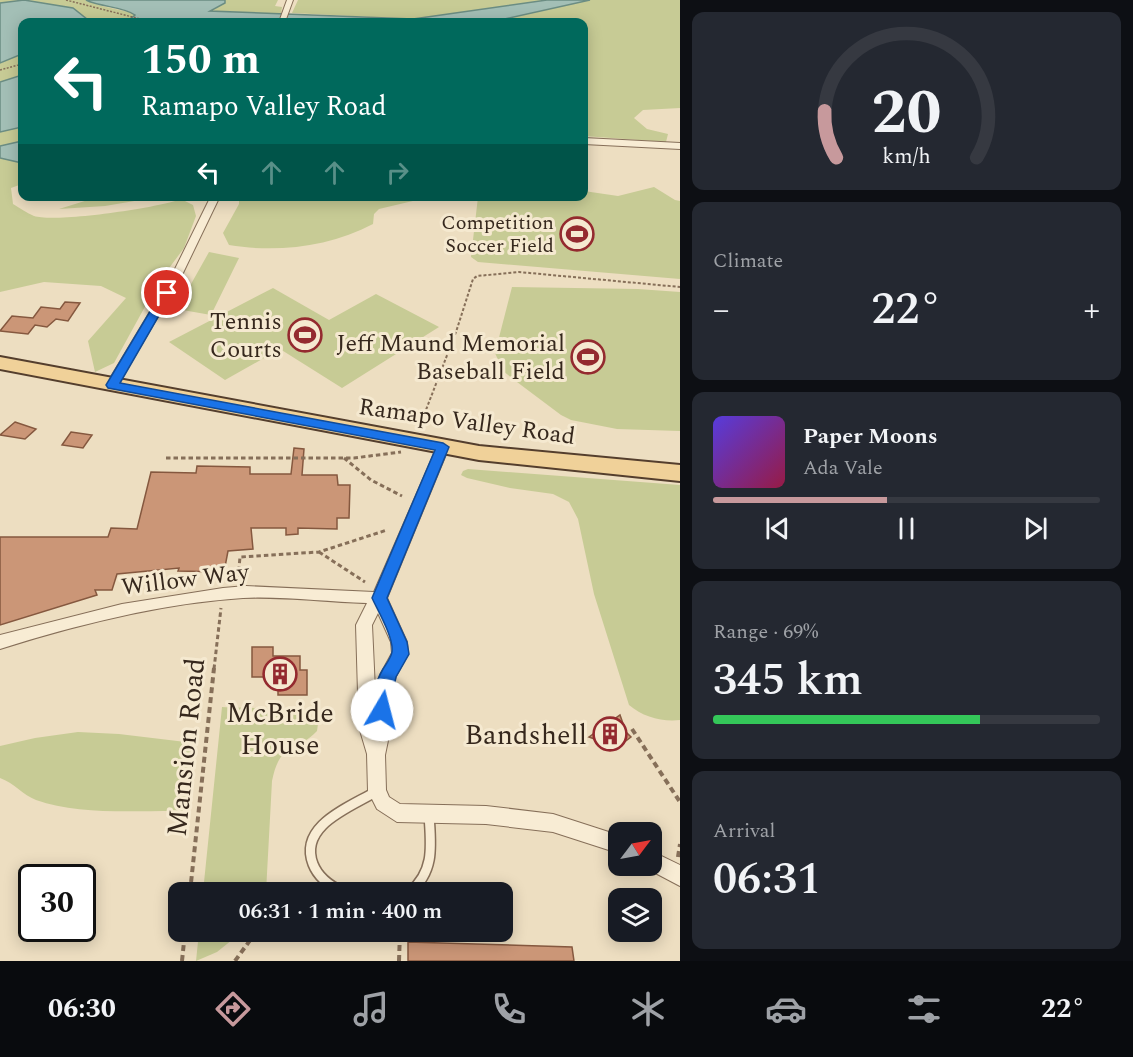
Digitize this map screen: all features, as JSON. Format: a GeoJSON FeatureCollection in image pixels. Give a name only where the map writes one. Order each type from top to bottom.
{"type":"FeatureCollection","features":[{"type":"Feature","properties":{"kind":"main road","name":"Ramapo Valley Road"},"geometry":{"type":"LineString","coordinates":[[0,363],[443,447],[505,457],[680,473]]}},
{"type":"Feature","properties":{"kind":"street"},"geometry":{"type":"LineString","coordinates":[[283,18],[290,0]]}},
{"type":"Feature","properties":{"kind":"street"},"geometry":{"type":"LineString","coordinates":[[588,141],[680,146]]}},
{"type":"Feature","properties":{"kind":"street"},"geometry":{"type":"LineString","coordinates":[[112,385],[177,275],[214,201]]}},
{"type":"Feature","properties":{"kind":"street"},"geometry":{"type":"LineString","coordinates":[[376,755],[368,727],[364,626],[380,598],[443,447]]}},
{"type":"Feature","properties":{"kind":"street","name":"Willow Way"},"geometry":{"type":"LineString","coordinates":[[0,642],[122,610],[223,594],[246,592],[380,598]]}},
{"type":"Feature","properties":{"kind":"street"},"geometry":{"type":"LineString","coordinates":[[380,598],[399,642],[400,654],[388,675],[383,691],[382,726],[376,755],[377,791],[383,803],[397,813],[486,815],[554,823],[608,841]]}},
{"type":"Feature","properties":{"kind":"street"},"geometry":{"type":"LineString","coordinates":[[662,866],[680,876]]}},
{"type":"Feature","properties":{"kind":"lane"},"geometry":{"type":"LineString","coordinates":[[326,882],[312,863],[310,848],[313,835],[322,823],[377,791]]}},
{"type":"Feature","properties":{"kind":"lane"},"geometry":{"type":"LineString","coordinates":[[422,882],[429,872],[432,858],[429,815]]}},
{"type":"Feature","properties":{"kind":"path"},"geometry":{"type":"LineString","coordinates":[[66,0],[99,10],[140,18]]}},
{"type":"Feature","properties":{"kind":"path"},"geometry":{"type":"LineString","coordinates":[[0,70],[18,65]]}},
{"type":"Feature","properties":{"kind":"path"},"geometry":{"type":"LineString","coordinates":[[418,432],[456,332],[473,279],[477,276],[519,272],[680,287]]}},
{"type":"Feature","properties":{"kind":"path"},"geometry":{"type":"LineString","coordinates":[[166,459],[223,461],[243,458],[344,458],[400,454]]}},
{"type":"Feature","properties":{"kind":"path"},"geometry":{"type":"LineString","coordinates":[[344,458],[370,481],[402,496]]}},
{"type":"Feature","properties":{"kind":"path"},"geometry":{"type":"LineString","coordinates":[[238,578],[240,557],[319,552],[387,530]]}},
{"type":"Feature","properties":{"kind":"path"},"geometry":{"type":"LineString","coordinates":[[319,552],[365,582]]}},
{"type":"Feature","properties":{"kind":"path","name":"Mansion Road"},"geometry":{"type":"LineString","coordinates":[[191,882],[221,606]]}},
{"type":"Feature","properties":{"kind":"path"},"geometry":{"type":"LineString","coordinates":[[632,729],[680,802]]}},
{"type":"Feature","properties":{"kind":"path"},"geometry":{"type":"LineString","coordinates":[[182,961],[184,942]]}},
{"type":"Feature","properties":{"kind":"path"},"geometry":{"type":"LineString","coordinates":[[234,961],[248,942]]}},
{"type":"Feature","properties":{"kind":"path"},"geometry":{"type":"LineString","coordinates":[[399,961],[400,942]]}},
{"type":"Feature","properties":{"kind":"green space"},"geometry":{"type":"Polygon","coordinates":[[[0,0],[86,0],[133,13],[135,15],[132,18],[18,18],[18,185],[11,188],[13,204],[34,216],[63,218],[185,201],[193,205],[196,216],[184,248],[158,283],[114,363],[95,372],[88,341],[126,298],[101,286],[44,282],[0,292],[0,0]]]}},
{"type":"Feature","properties":{"kind":"green space"},"geometry":{"type":"Polygon","coordinates":[[[225,0],[278,0],[275,6],[282,7],[281,14],[210,11],[225,3],[225,0]]]}},
{"type":"Feature","properties":{"kind":"green space"},"geometry":{"type":"Polygon","coordinates":[[[298,0],[547,0],[420,18],[292,13],[298,0]]]}},
{"type":"Feature","properties":{"kind":"green space"},"geometry":{"type":"Polygon","coordinates":[[[590,0],[680,0],[680,108],[643,110],[634,118],[647,129],[668,134],[666,142],[588,136],[588,18],[509,18],[590,0]]]}},
{"type":"Feature","properties":{"kind":"green space","name":"Competition Soccer Field"},"geometry":{"type":"Polygon","coordinates":[[[654,187],[680,201],[680,279],[478,262],[471,257],[478,201],[588,201],[588,192],[618,196],[654,187]]]}},
{"type":"Feature","properties":{"kind":"green space"},"geometry":{"type":"Polygon","coordinates":[[[85,201],[134,201],[105,206],[59,209],[85,201]]]}},
{"type":"Feature","properties":{"kind":"green space"},"geometry":{"type":"Polygon","coordinates":[[[239,201],[413,201],[379,209],[374,214],[373,224],[356,232],[321,243],[284,248],[229,245],[223,233],[239,201]]]}},
{"type":"Feature","properties":{"kind":"green space"},"geometry":{"type":"Polygon","coordinates":[[[209,252],[239,258],[211,315],[177,309],[209,252]]]}},
{"type":"Feature","properties":{"kind":"green space","name":"Jeff Maund Memorial Baseball Field"},"geometry":{"type":"Polygon","coordinates":[[[512,287],[680,292],[680,431],[617,429],[571,420],[503,371],[495,353],[512,287]]]}},
{"type":"Feature","properties":{"kind":"green space","name":"Tennis Courts"},"geometry":{"type":"Polygon","coordinates":[[[273,288],[329,320],[376,294],[439,327],[342,388],[280,349],[225,380],[169,342],[273,288]]]}},
{"type":"Feature","properties":{"kind":"green space"},"geometry":{"type":"Polygon","coordinates":[[[468,469],[680,485],[680,720],[653,718],[629,705],[594,594],[578,519],[569,502],[553,494],[510,488],[461,475],[468,469]]]}},
{"type":"Feature","properties":{"kind":"green space"},"geometry":{"type":"Polygon","coordinates":[[[222,707],[286,710],[298,713],[318,724],[317,731],[284,754],[275,768],[272,781],[267,882],[204,882],[222,707]]]}},
{"type":"Feature","properties":{"kind":"green space"},"geometry":{"type":"Polygon","coordinates":[[[78,732],[119,734],[194,743],[187,811],[110,811],[53,805],[36,800],[0,778],[0,746],[78,732]]]}},
{"type":"Feature","properties":{"kind":"green space"},"geometry":{"type":"Polygon","coordinates":[[[198,942],[230,942],[217,952],[196,961],[198,942]]]}},
{"type":"Feature","properties":{"kind":"water"},"geometry":{"type":"Polygon","coordinates":[[[24,0],[73,8],[86,18],[18,18],[18,56],[0,63],[0,3],[24,0]]]}},
{"type":"Feature","properties":{"kind":"water"},"geometry":{"type":"Polygon","coordinates":[[[86,0],[225,0],[225,3],[210,11],[388,18],[131,18],[135,15],[131,12],[86,0]]]}},
{"type":"Feature","properties":{"kind":"water"},"geometry":{"type":"Polygon","coordinates":[[[547,0],[590,0],[509,18],[420,18],[547,0]]]}},
{"type":"Feature","properties":{"kind":"water"},"geometry":{"type":"Polygon","coordinates":[[[18,76],[18,128],[0,132],[0,82],[18,76]]]}},
{"type":"Feature","properties":{"kind":"water"},"geometry":{"type":"Polygon","coordinates":[[[18,142],[18,162],[0,158],[0,146],[18,142]]]}},
{"type":"Feature","properties":{"kind":"building"},"geometry":{"type":"Polygon","coordinates":[[[65,302],[80,303],[68,321],[56,319],[47,327],[35,325],[28,334],[0,331],[12,316],[33,318],[41,307],[60,309],[65,302]]]}},
{"type":"Feature","properties":{"kind":"building"},"geometry":{"type":"Polygon","coordinates":[[[15,422],[36,429],[25,439],[0,435],[15,422]]]}},
{"type":"Feature","properties":{"kind":"building"},"geometry":{"type":"Polygon","coordinates":[[[71,432],[92,435],[83,448],[62,445],[71,432]]]}},
{"type":"Feature","properties":{"kind":"building"},"geometry":{"type":"Polygon","coordinates":[[[294,448],[304,449],[302,475],[337,475],[338,485],[350,485],[349,518],[337,518],[337,529],[298,528],[298,534],[286,535],[286,528],[251,528],[253,549],[228,551],[224,572],[178,571],[179,568],[117,574],[112,590],[95,590],[97,595],[0,625],[0,537],[108,537],[111,528],[137,529],[151,472],[196,473],[197,466],[250,467],[250,474],[291,474],[294,448]]]}},
{"type":"Feature","properties":{"kind":"building","name":"McBride House"},"geometry":{"type":"Polygon","coordinates":[[[252,647],[273,647],[273,656],[300,656],[300,670],[307,670],[307,695],[278,695],[278,677],[252,677],[252,647]]]}},
{"type":"Feature","properties":{"kind":"building","name":"Bandshell"},"geometry":{"type":"Polygon","coordinates":[[[620,715],[626,732],[631,737],[614,750],[608,744],[589,737],[620,715]]]}},
{"type":"Feature","properties":{"kind":"building"},"geometry":{"type":"Polygon","coordinates":[[[408,942],[572,947],[574,961],[408,961],[408,942]]]}},
{"type":"Feature","properties":{"kind":"place","name":"Competition Soccer Field"},"geometry":{"type":"Point","coordinates":[577,234]}},
{"type":"Feature","properties":{"kind":"place","name":"Tennis Courts"},"geometry":{"type":"Point","coordinates":[305,335]}},
{"type":"Feature","properties":{"kind":"place","name":"Jeff Maund Memorial Baseball Field"},"geometry":{"type":"Point","coordinates":[588,357]}},
{"type":"Feature","properties":{"kind":"place","name":"McBride House"},"geometry":{"type":"Point","coordinates":[280,674]}},
{"type":"Feature","properties":{"kind":"place","name":"Bandshell"},"geometry":{"type":"Point","coordinates":[610,734]}},
{"type":"Feature","properties":{"kind":"route"},"geometry":{"type":"LineString","coordinates":[[167,293],[112,385],[443,447],[380,598],[399,642],[400,654],[388,675],[383,691],[382,710]]}}]}
